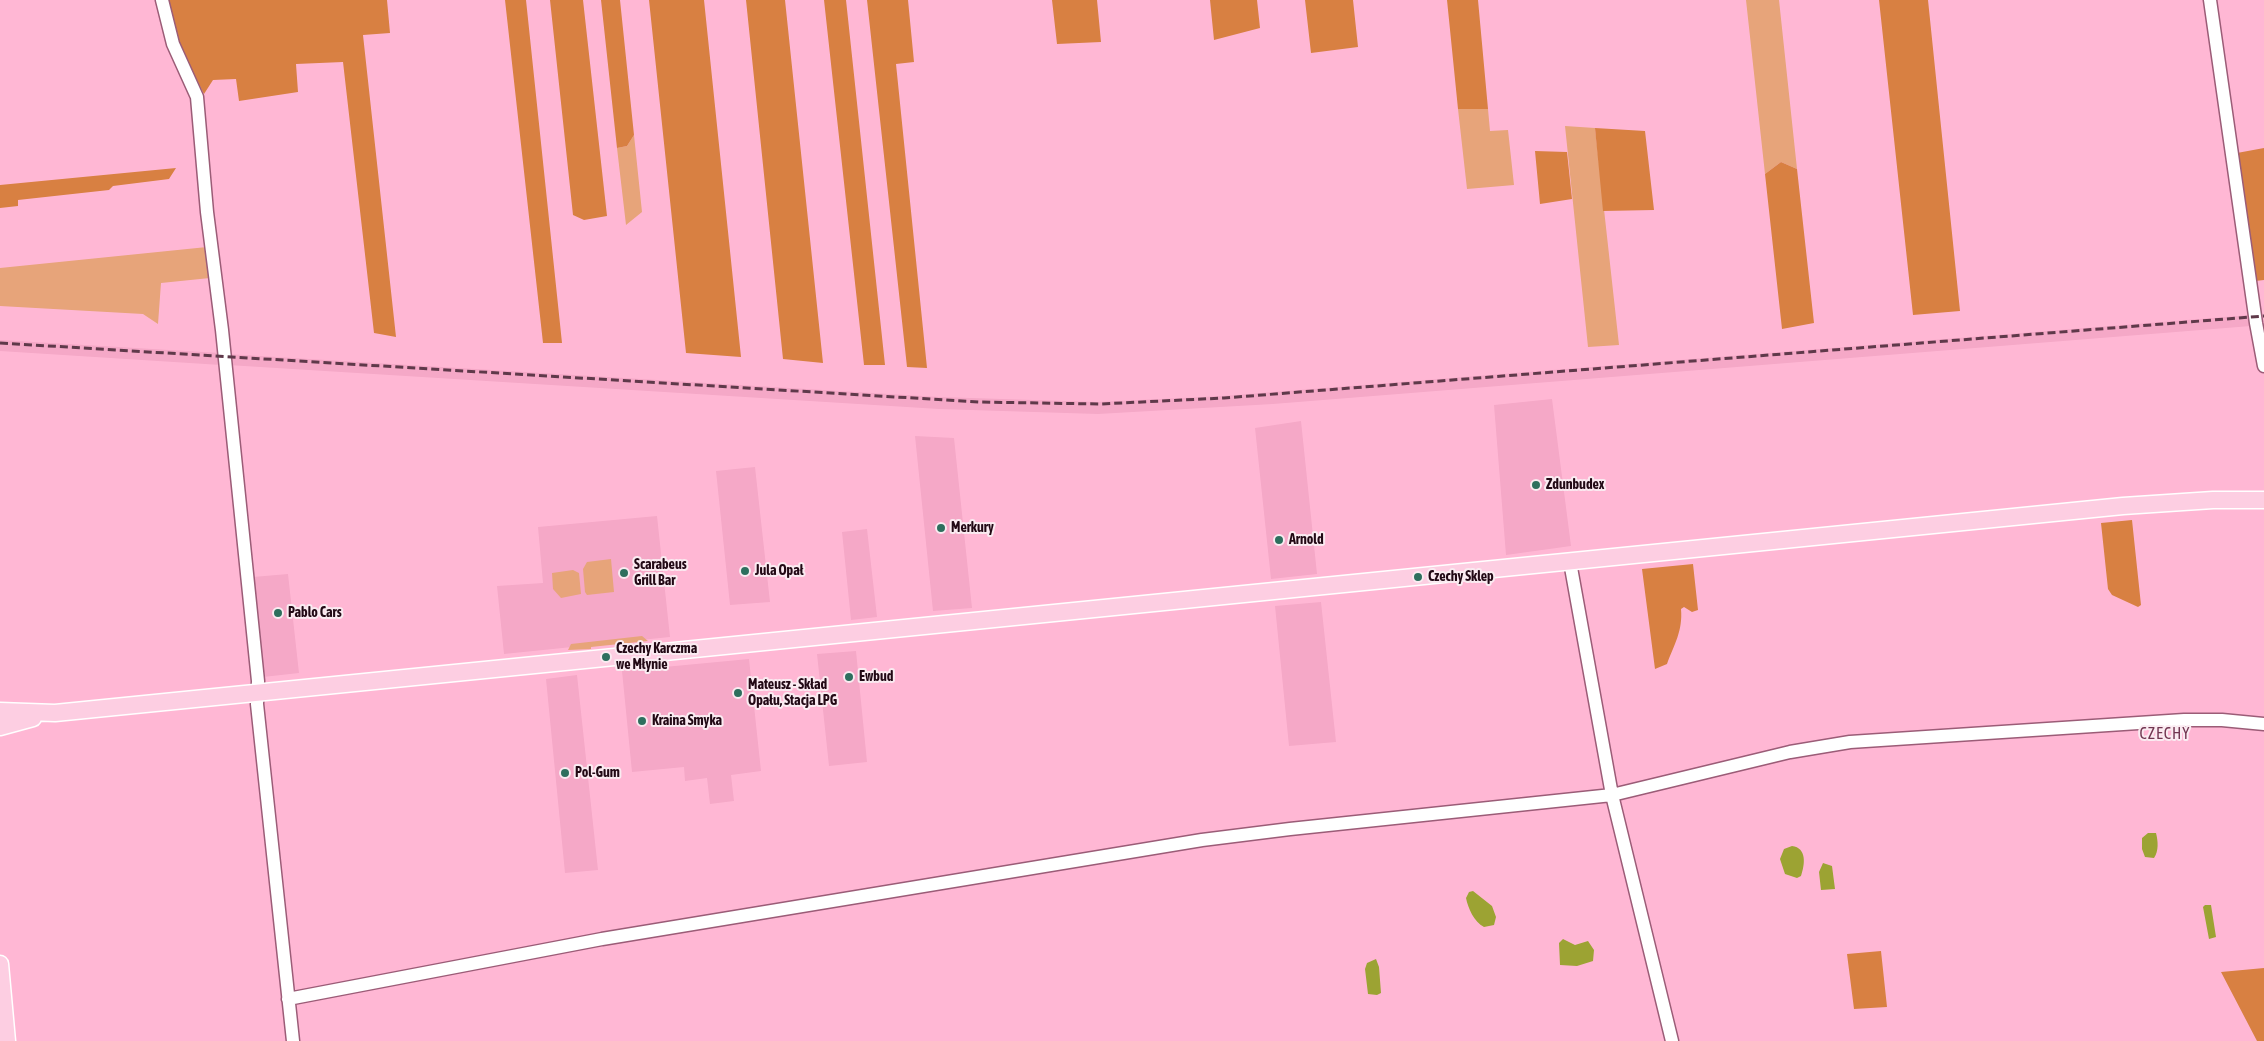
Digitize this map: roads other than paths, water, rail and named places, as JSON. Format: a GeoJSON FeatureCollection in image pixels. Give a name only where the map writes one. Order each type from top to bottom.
{"type":"FeatureCollection","features":[{"type":"Feature","properties":{"kind":"main road"},"geometry":{"type":"LineString","coordinates":[[0,726],[55,713],[258,692],[2123,506],[2213,500],[2264,500]]}},
{"type":"Feature","properties":{"kind":"main road"},"geometry":{"type":"LineString","coordinates":[[0,711],[55,713]]}},
{"type":"Feature","properties":{"kind":"main road"},"geometry":{"type":"LineString","coordinates":[[0,964],[7,1041]]}},
{"type":"Feature","properties":{"kind":"street"},"geometry":{"type":"LineString","coordinates":[[162,0],[173,44],[197,97],[207,212],[222,330],[293,1041]]}},
{"type":"Feature","properties":{"kind":"street"},"geometry":{"type":"LineString","coordinates":[[2210,0],[2256,323],[2264,366]]}},
{"type":"Feature","properties":{"kind":"street"},"geometry":{"type":"LineString","coordinates":[[1570,562],[1612,795],[1672,1041]]}},
{"type":"Feature","properties":{"kind":"street"},"geometry":{"type":"LineString","coordinates":[[288,999],[602,939],[1202,840],[1612,795],[1790,752],[1850,742],[2184,720],[2222,720],[2264,724]]}},
{"type":"Feature","properties":{"kind":"railway"},"geometry":{"type":"LineString","coordinates":[[0,343],[979,402],[1100,404],[1224,398],[2264,316]]}},
{"type":"Feature","properties":{"kind":"place","name":"Zdunbudex"},"geometry":{"type":"Point","coordinates":[1536,485]}},
{"type":"Feature","properties":{"kind":"place","name":"Merkury"},"geometry":{"type":"Point","coordinates":[941,528]}},
{"type":"Feature","properties":{"kind":"place","name":"Arnold"},"geometry":{"type":"Point","coordinates":[1279,540]}},
{"type":"Feature","properties":{"kind":"place","name":"Jula Opał"},"geometry":{"type":"Point","coordinates":[745,571]}},
{"type":"Feature","properties":{"kind":"place","name":"Scarabeus Grill Bar"},"geometry":{"type":"Point","coordinates":[624,573]}},
{"type":"Feature","properties":{"kind":"place","name":"Czechy Sklep"},"geometry":{"type":"Point","coordinates":[1418,577]}},
{"type":"Feature","properties":{"kind":"place","name":"Pablo Cars"},"geometry":{"type":"Point","coordinates":[278,613]}},
{"type":"Feature","properties":{"kind":"place","name":"Czechy Karczma we Młynie"},"geometry":{"type":"Point","coordinates":[606,657]}},
{"type":"Feature","properties":{"kind":"place","name":"Ewbud"},"geometry":{"type":"Point","coordinates":[849,677]}},
{"type":"Feature","properties":{"kind":"place","name":"Mateusz - Skład Opału, Stacja LPG"},"geometry":{"type":"Point","coordinates":[738,693]}},
{"type":"Feature","properties":{"kind":"place","name":"Kraina Smyka"},"geometry":{"type":"Point","coordinates":[642,721]}},
{"type":"Feature","properties":{"kind":"place","name":"Pol-Gum"},"geometry":{"type":"Point","coordinates":[565,773]}},
{"type":"Feature","properties":{"kind":"district","name":"CZECHY"},"geometry":{"type":"Point","coordinates":[2165,734]}}]}
